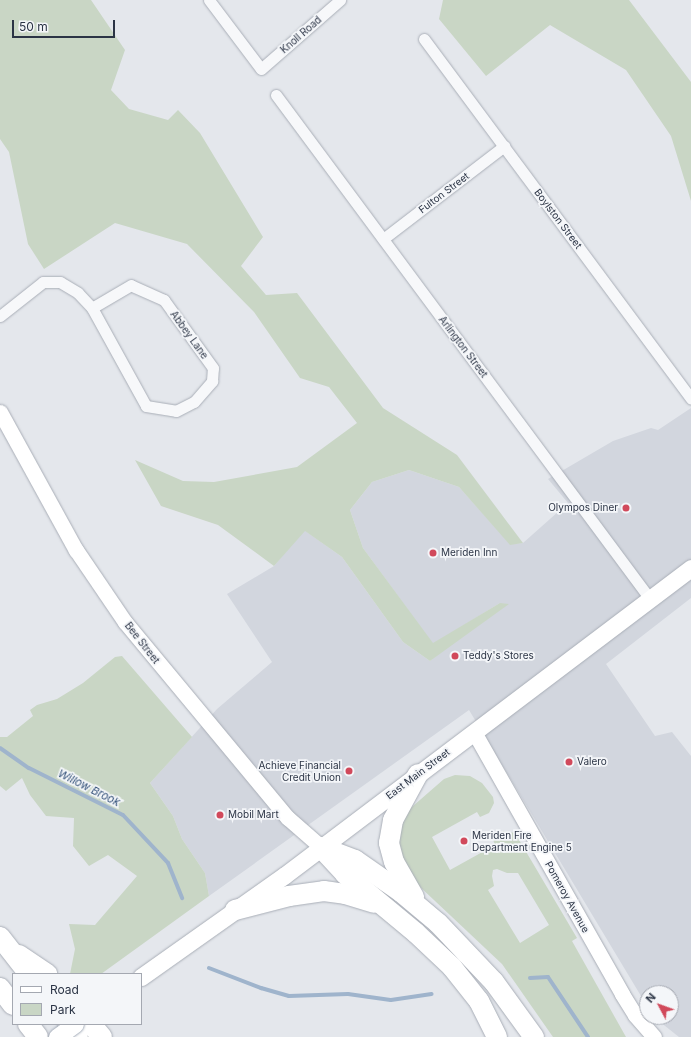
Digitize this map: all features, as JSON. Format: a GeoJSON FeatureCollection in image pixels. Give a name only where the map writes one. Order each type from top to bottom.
{"type":"FeatureCollection","features":[{"type":"Feature","properties":{"kind":"highway"},"geometry":{"type":"LineString","coordinates":[[418,774],[393,820],[389,843],[397,869],[426,912]]}},
{"type":"Feature","properties":{"kind":"highway"},"geometry":{"type":"LineString","coordinates":[[321,847],[344,874],[430,946],[464,980],[486,1012],[497,1037]]}},
{"type":"Feature","properties":{"kind":"highway"},"geometry":{"type":"LineString","coordinates":[[321,847],[354,860],[426,912],[481,967],[534,1037]]}},
{"type":"Feature","properties":{"kind":"highway"},"geometry":{"type":"LineString","coordinates":[[235,910],[289,896],[324,891],[354,896],[387,909]]}},
{"type":"Feature","properties":{"kind":"highway"},"geometry":{"type":"LineString","coordinates":[[5,944],[28,973]]}},
{"type":"Feature","properties":{"kind":"highway"},"geometry":{"type":"LineString","coordinates":[[5,944],[46,973]]}},
{"type":"Feature","properties":{"kind":"highway"},"geometry":{"type":"LineString","coordinates":[[0,988],[12,1004]]}},
{"type":"Feature","properties":{"kind":"highway"},"geometry":{"type":"LineString","coordinates":[[29,1025],[38,1037]]}},
{"type":"Feature","properties":{"kind":"highway"},"geometry":{"type":"LineString","coordinates":[[69,1025],[78,1037]]}},
{"type":"Feature","properties":{"kind":"highway"},"geometry":{"type":"LineString","coordinates":[[92,1025],[102,1037]]}},
{"type":"Feature","properties":{"kind":"main road","name":"East Main Street"},"geometry":{"type":"LineString","coordinates":[[142,976],[321,847],[691,568]]}},
{"type":"Feature","properties":{"kind":"main road"},"geometry":{"type":"LineString","coordinates":[[57,1037],[74,1025]]}},
{"type":"Feature","properties":{"kind":"street","name":"Knoll Road"},"geometry":{"type":"LineString","coordinates":[[209,0],[261,69],[340,0]]}},
{"type":"Feature","properties":{"kind":"street","name":"Boylston Street"},"geometry":{"type":"LineString","coordinates":[[424,39],[691,399]]}},
{"type":"Feature","properties":{"kind":"street","name":"Arlington Street"},"geometry":{"type":"LineString","coordinates":[[276,96],[650,598]]}},
{"type":"Feature","properties":{"kind":"street","name":"Fulton Street"},"geometry":{"type":"LineString","coordinates":[[383,239],[504,146]]}},
{"type":"Feature","properties":{"kind":"street","name":"Abbey Lane"},"geometry":{"type":"LineString","coordinates":[[0,316],[43,282],[60,282],[78,293],[92,308],[146,406],[176,411],[194,402],[212,381],[213,368],[164,300],[131,285],[92,308]]}},
{"type":"Feature","properties":{"kind":"street","name":"Bee Street"},"geometry":{"type":"LineString","coordinates":[[0,412],[76,550],[125,622],[288,818],[321,847]]}},
{"type":"Feature","properties":{"kind":"street","name":"Pomeroy Avenue"},"geometry":{"type":"LineString","coordinates":[[474,732],[622,994],[635,1015],[654,1037]]}},
{"type":"Feature","properties":{"kind":"shaded area"},"geometry":{"type":"Polygon","coordinates":[[[691,408],[691,598],[606,664],[655,736],[672,732],[691,756],[691,1037],[679,1037],[664,1025],[679,1025],[679,985],[639,985],[639,993],[469,710],[209,896],[205,873],[182,839],[173,816],[150,783],[217,709],[272,662],[227,594],[274,566],[304,530],[342,557],[403,642],[430,661],[500,603],[433,644],[363,548],[350,510],[372,482],[409,470],[459,487],[510,544],[523,543],[568,503],[548,479],[613,441],[651,428],[658,430],[691,408]]]}},
{"type":"Feature","properties":{"kind":"green space"},"geometry":{"type":"Polygon","coordinates":[[[0,0],[91,0],[125,50],[111,90],[129,109],[168,120],[178,110],[200,133],[263,237],[241,266],[266,295],[297,293],[383,408],[457,455],[523,543],[510,545],[459,487],[409,470],[372,482],[350,510],[363,548],[433,643],[500,603],[509,604],[430,661],[403,642],[342,557],[305,531],[274,566],[218,525],[161,506],[135,460],[183,481],[214,482],[297,467],[357,423],[329,387],[300,378],[254,312],[187,244],[115,223],[44,269],[28,244],[9,152],[0,139],[0,0]]]}},
{"type":"Feature","properties":{"kind":"green space"},"geometry":{"type":"Polygon","coordinates":[[[443,0],[629,0],[691,82],[691,201],[671,136],[626,70],[550,25],[486,76],[439,19],[443,0]]]}},
{"type":"Feature","properties":{"kind":"green space"},"geometry":{"type":"Polygon","coordinates":[[[122,656],[192,737],[150,783],[173,816],[182,839],[205,873],[209,896],[102,973],[70,973],[75,949],[69,924],[95,925],[137,876],[108,855],[89,866],[73,846],[74,818],[46,816],[30,795],[22,778],[6,791],[0,786],[0,737],[7,737],[33,716],[30,710],[37,705],[57,699],[83,683],[115,657],[122,656]]]}},
{"type":"Feature","properties":{"kind":"green space"},"geometry":{"type":"Polygon","coordinates":[[[455,775],[470,776],[482,783],[493,797],[494,803],[489,813],[480,817],[477,812],[432,837],[450,870],[495,845],[492,837],[504,831],[515,833],[577,938],[572,941],[626,1037],[553,1037],[502,964],[418,885],[402,865],[397,830],[405,813],[444,779],[455,775]],[[497,869],[493,870],[492,876],[494,886],[488,890],[520,943],[549,925],[518,873],[507,873],[497,869]]]}},
{"type":"Feature","properties":{"kind":"waterway","name":"Willow Brook"},"geometry":{"type":"LineString","coordinates":[[0,748],[29,768],[123,815],[168,863],[182,898]]}},
{"type":"Feature","properties":{"kind":"waterway","name":"Willow Brook"},"geometry":{"type":"LineString","coordinates":[[209,968],[261,988],[289,996],[348,994],[391,1000],[432,994]]}},
{"type":"Feature","properties":{"kind":"waterway","name":"Willow Brook"},"geometry":{"type":"LineString","coordinates":[[530,978],[548,977],[588,1037]]}},
{"type":"Feature","properties":{"kind":"place","name":"Olympos Diner"},"geometry":{"type":"Point","coordinates":[626,508]}},
{"type":"Feature","properties":{"kind":"place","name":"Meriden Inn"},"geometry":{"type":"Point","coordinates":[433,553]}},
{"type":"Feature","properties":{"kind":"place","name":"Teddy's Stores"},"geometry":{"type":"Point","coordinates":[455,656]}},
{"type":"Feature","properties":{"kind":"place","name":"Valero"},"geometry":{"type":"Point","coordinates":[569,762]}},
{"type":"Feature","properties":{"kind":"place","name":"Achieve Financial Credit Union"},"geometry":{"type":"Point","coordinates":[349,771]}},
{"type":"Feature","properties":{"kind":"place","name":"Mobil Mart"},"geometry":{"type":"Point","coordinates":[220,815]}},
{"type":"Feature","properties":{"kind":"place","name":"Meriden Fire Department Engine 5"},"geometry":{"type":"Point","coordinates":[464,841]}}]}
